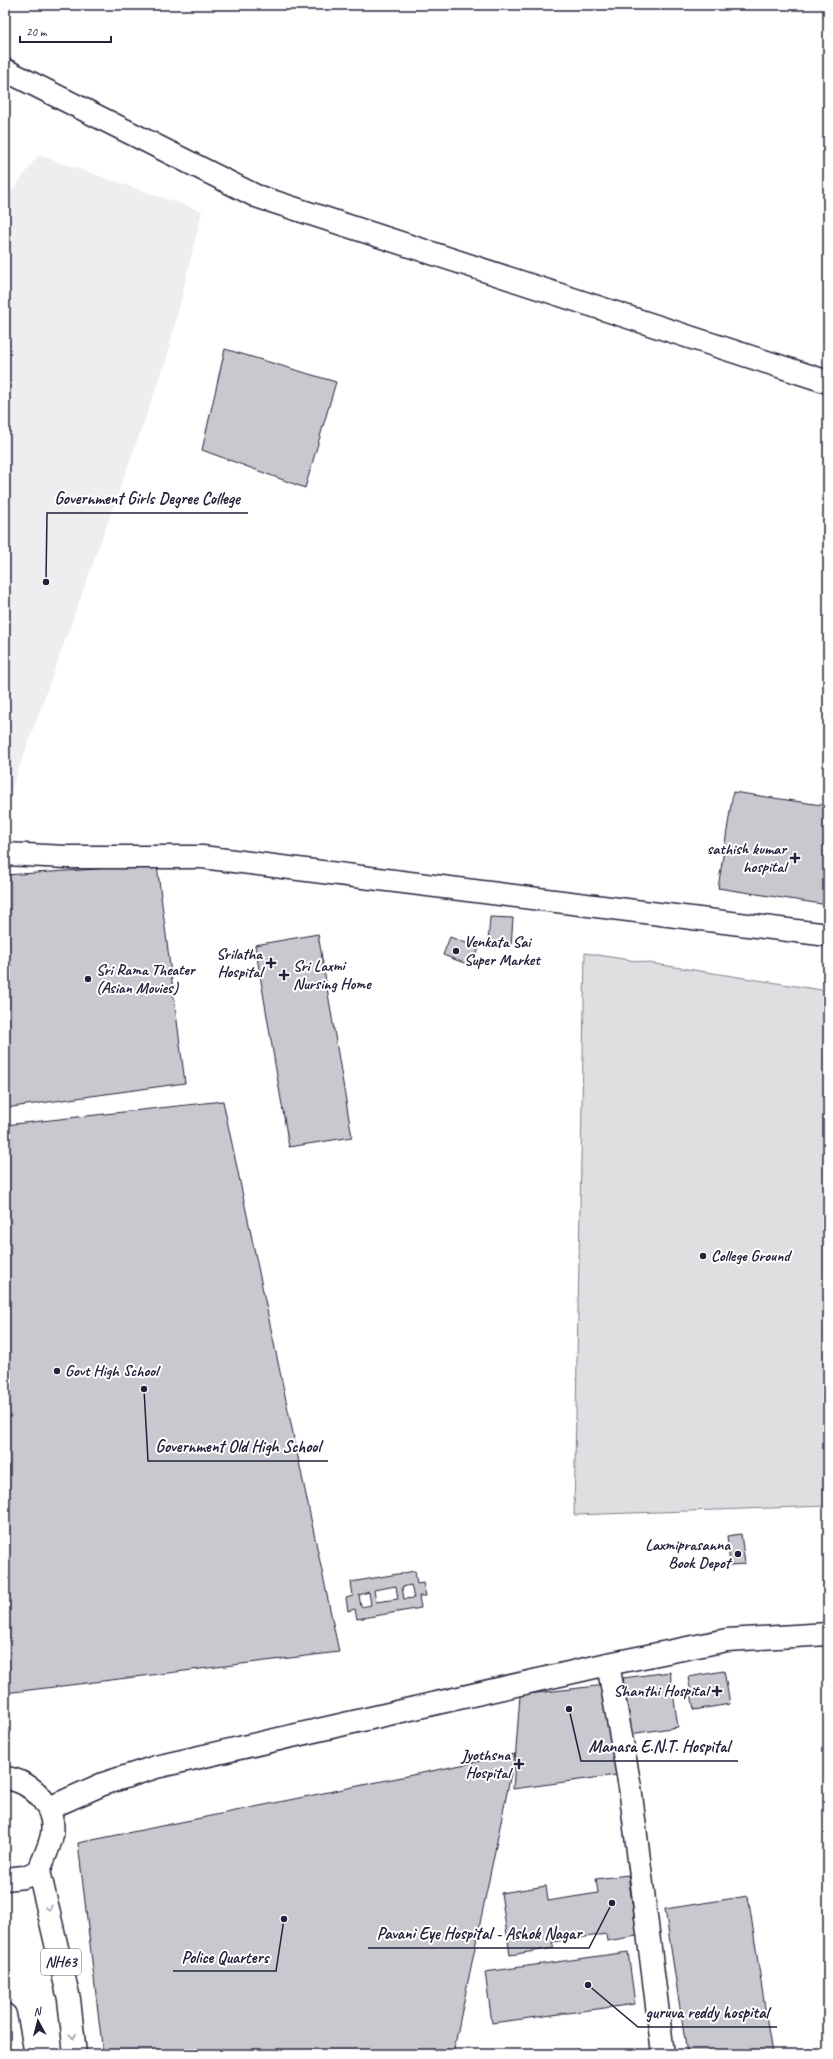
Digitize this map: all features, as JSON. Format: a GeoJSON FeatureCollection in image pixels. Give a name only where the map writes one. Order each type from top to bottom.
{"type":"FeatureCollection","features":[{"type":"Feature","properties":{"kind":"main road"},"geometry":{"type":"LineString","coordinates":[[5,70],[256,196],[828,382]]}},
{"type":"Feature","properties":{"kind":"main road"},"geometry":{"type":"LineString","coordinates":[[5,854],[66,857],[202,857],[828,935]]}},
{"type":"Feature","properties":{"kind":"main road"},"geometry":{"type":"LineString","coordinates":[[49,1808],[103,1784],[156,1767],[608,1664],[727,1640],[828,1634]]}},
{"type":"Feature","properties":{"kind":"main road"},"geometry":{"type":"LineString","coordinates":[[608,1664],[630,1787],[663,2054]]}},
{"type":"Feature","properties":{"kind":"main road"},"geometry":{"type":"LineString","coordinates":[[5,1778],[23,1783],[49,1808],[51,1838],[39,1871],[24,1877],[5,1879]]}},
{"type":"Feature","properties":{"kind":"main road","name":"NH63"},"geometry":{"type":"LineString","coordinates":[[39,1871],[69,1999],[75,2054]]}},
{"type":"Feature","properties":{"kind":"main road"},"geometry":{"type":"LineString","coordinates":[[5,2015],[12,2054]]}},
{"type":"Feature","properties":{"kind":"shaded area"},"geometry":{"type":"Polygon","coordinates":[[[38,155],[202,211],[167,358],[5,807],[5,201],[38,155]]]}},
{"type":"Feature","properties":{"kind":"shaded area","name":"College Ground"},"geometry":{"type":"Polygon","coordinates":[[[585,953],[828,991],[828,1506],[574,1515],[585,953]]]}},
{"type":"Feature","properties":{"kind":"building"},"geometry":{"type":"Polygon","coordinates":[[[225,349],[336,382],[305,488],[202,450],[225,349]]]}},
{"type":"Feature","properties":{"kind":"building"},"geometry":{"type":"Polygon","coordinates":[[[733,792],[828,806],[828,905],[718,888],[733,792]]]}},
{"type":"Feature","properties":{"kind":"building","name":"Sri Rama Theater (Asian Movies)"},"geometry":{"type":"Polygon","coordinates":[[[157,865],[185,1083],[5,1108],[5,875],[157,865]]]}},
{"type":"Feature","properties":{"kind":"building"},"geometry":{"type":"Polygon","coordinates":[[[490,917],[513,918],[511,946],[488,944],[490,917]]]}},
{"type":"Feature","properties":{"kind":"building"},"geometry":{"type":"Polygon","coordinates":[[[318,934],[352,1137],[289,1147],[255,945],[318,934]]]}},
{"type":"Feature","properties":{"kind":"building"},"geometry":{"type":"Polygon","coordinates":[[[450,937],[479,948],[472,966],[443,955],[450,937]]]}},
{"type":"Feature","properties":{"kind":"building"},"geometry":{"type":"Polygon","coordinates":[[[223,1101],[339,1652],[5,1693],[5,1125],[223,1101]]]}},
{"type":"Feature","properties":{"kind":"building"},"geometry":{"type":"Polygon","coordinates":[[[741,1534],[745,1564],[730,1565],[727,1536],[741,1534]]]}},
{"type":"Feature","properties":{"kind":"building"},"geometry":{"type":"Polygon","coordinates":[[[415,1571],[417,1584],[423,1583],[426,1596],[419,1596],[421,1608],[357,1619],[355,1609],[348,1611],[346,1598],[353,1596],[351,1582],[415,1571]],[[411,1585],[402,1587],[404,1599],[414,1598],[411,1585]],[[396,1586],[374,1590],[376,1602],[398,1599],[396,1586]],[[369,1592],[359,1595],[361,1607],[371,1605],[369,1592]]]}},
{"type":"Feature","properties":{"kind":"building"},"geometry":{"type":"Polygon","coordinates":[[[825,1660],[828,1660],[828,1684],[825,1660]]]}},
{"type":"Feature","properties":{"kind":"building"},"geometry":{"type":"Polygon","coordinates":[[[724,1671],[730,1704],[694,1710],[688,1677],[724,1671]]]}},
{"type":"Feature","properties":{"kind":"building"},"geometry":{"type":"Polygon","coordinates":[[[670,1672],[678,1727],[630,1734],[623,1678],[670,1672]]]}},
{"type":"Feature","properties":{"kind":"building"},"geometry":{"type":"Polygon","coordinates":[[[605,1685],[616,1775],[513,1789],[520,1695],[605,1685]]]}},
{"type":"Feature","properties":{"kind":"building"},"geometry":{"type":"Polygon","coordinates":[[[515,1754],[453,2054],[103,2054],[78,1843],[515,1754]]]}},
{"type":"Feature","properties":{"kind":"building"},"geometry":{"type":"Polygon","coordinates":[[[628,1875],[637,1936],[607,1941],[606,1934],[552,1942],[554,1948],[510,1955],[501,1893],[546,1886],[548,1901],[598,1893],[596,1879],[628,1875]]]}},
{"type":"Feature","properties":{"kind":"building"},"geometry":{"type":"Polygon","coordinates":[[[748,1896],[772,2054],[687,2054],[665,1909],[748,1896]]]}},
{"type":"Feature","properties":{"kind":"building"},"geometry":{"type":"Polygon","coordinates":[[[628,1952],[635,2004],[492,2023],[485,1972],[628,1952]]]}},
{"type":"Feature","properties":{"kind":"place","name":"Government Girls Degree College"},"geometry":{"type":"Point","coordinates":[46,582]}},
{"type":"Feature","properties":{"kind":"place","name":"sathish kumar hospital"},"geometry":{"type":"Point","coordinates":[795,858]}},
{"type":"Feature","properties":{"kind":"place","name":"Venkata Sai Super Market"},"geometry":{"type":"Point","coordinates":[456,951]}},
{"type":"Feature","properties":{"kind":"place","name":"Srilatha Hospital"},"geometry":{"type":"Point","coordinates":[271,963]}},
{"type":"Feature","properties":{"kind":"place","name":"Sri Laxmi Nursing Home"},"geometry":{"type":"Point","coordinates":[284,975]}},
{"type":"Feature","properties":{"kind":"place","name":"Sri Rama Theater (Asian Movies)"},"geometry":{"type":"Point","coordinates":[88,979]}},
{"type":"Feature","properties":{"kind":"place","name":"College Ground"},"geometry":{"type":"Point","coordinates":[703,1256]}},
{"type":"Feature","properties":{"kind":"place","name":"Govt High School"},"geometry":{"type":"Point","coordinates":[57,1371]}},
{"type":"Feature","properties":{"kind":"place","name":"Government Old High School"},"geometry":{"type":"Point","coordinates":[144,1389]}},
{"type":"Feature","properties":{"kind":"place","name":"Laxmiprasanna Book Depot"},"geometry":{"type":"Point","coordinates":[738,1554]}},
{"type":"Feature","properties":{"kind":"place","name":"Shanthi Hospital"},"geometry":{"type":"Point","coordinates":[717,1691]}},
{"type":"Feature","properties":{"kind":"place","name":"Manasa E.N.T. Hospital"},"geometry":{"type":"Point","coordinates":[569,1709]}},
{"type":"Feature","properties":{"kind":"place","name":"Jyothsna Hospital"},"geometry":{"type":"Point","coordinates":[519,1764]}},
{"type":"Feature","properties":{"kind":"place","name":"Pavani Eye Hospital - Ashok Nagar"},"geometry":{"type":"Point","coordinates":[612,1903]}},
{"type":"Feature","properties":{"kind":"place","name":"Police Quarters"},"geometry":{"type":"Point","coordinates":[284,1919]}},
{"type":"Feature","properties":{"kind":"place","name":"guruva reddy hospital"},"geometry":{"type":"Point","coordinates":[588,1985]}}]}
